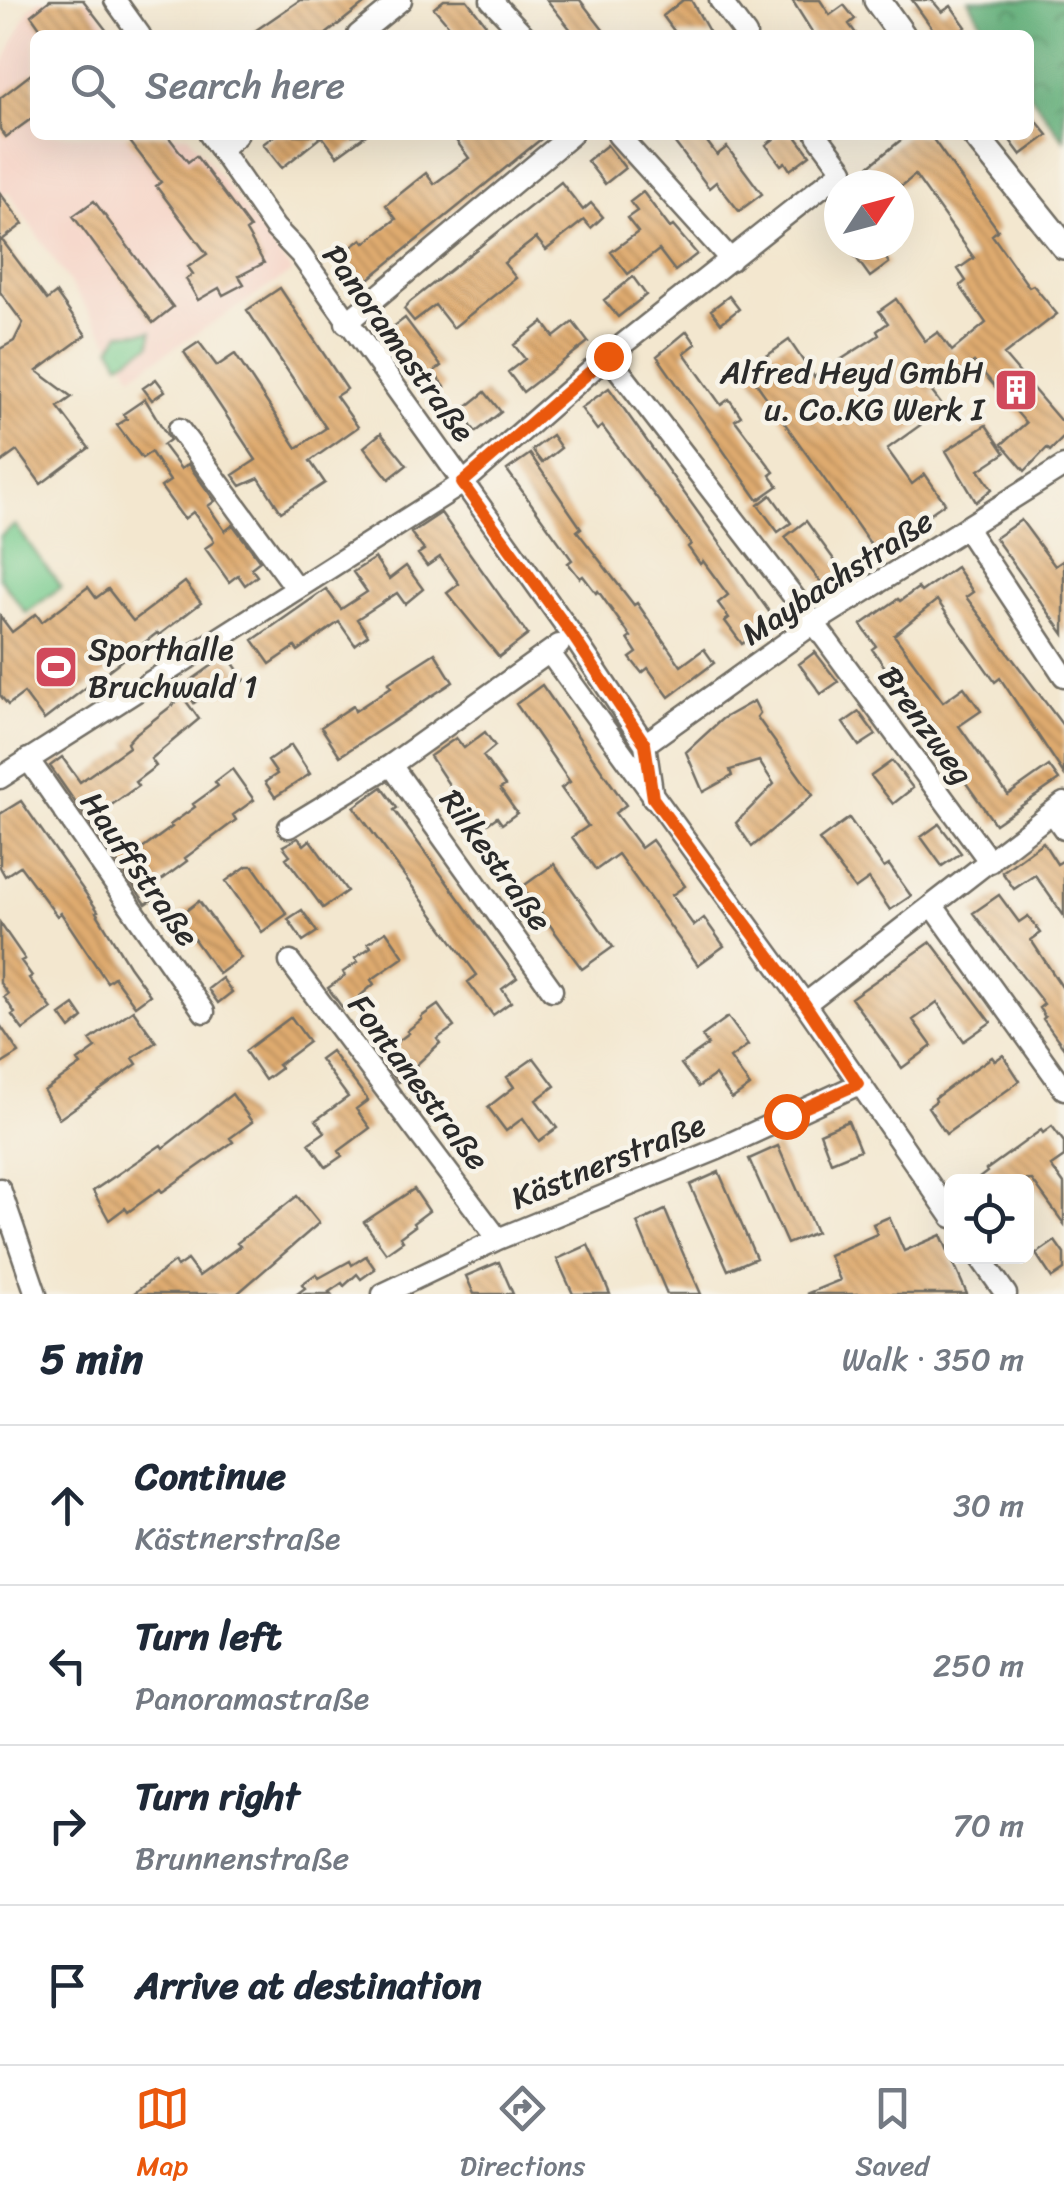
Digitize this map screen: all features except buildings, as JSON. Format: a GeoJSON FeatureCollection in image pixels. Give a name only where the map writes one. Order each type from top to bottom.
{"type":"FeatureCollection","features":[{"type":"Feature","properties":{"kind":"street"},"geometry":{"type":"LineString","coordinates":[[115,0],[136,30]]}},
{"type":"Feature","properties":{"kind":"street"},"geometry":{"type":"LineString","coordinates":[[364,30],[401,0]]}},
{"type":"Feature","properties":{"kind":"street"},"geometry":{"type":"LineString","coordinates":[[491,0],[519,30]]}},
{"type":"Feature","properties":{"kind":"street"},"geometry":{"type":"LineString","coordinates":[[720,0],[742,30]]}},
{"type":"Feature","properties":{"kind":"street"},"geometry":{"type":"LineString","coordinates":[[877,0],[898,30]]}},
{"type":"Feature","properties":{"kind":"street"},"geometry":{"type":"LineString","coordinates":[[346,323],[564,140]]}},
{"type":"Feature","properties":{"kind":"street"},"geometry":{"type":"LineString","coordinates":[[622,140],[730,260]]}},
{"type":"Feature","properties":{"kind":"street"},"geometry":{"type":"LineString","coordinates":[[0,778],[462,483],[608,356],[843,170],[822,140]]}},
{"type":"Feature","properties":{"kind":"street"},"geometry":{"type":"LineString","coordinates":[[979,140],[1064,246]]}},
{"type":"Feature","properties":{"kind":"street","name":"Panoramastraße"},"geometry":{"type":"LineString","coordinates":[[215,142],[573,636],[645,744],[653,798]]}},
{"type":"Feature","properties":{"kind":"street","name":"Brenzweg"},"geometry":{"type":"LineString","coordinates":[[608,356],[814,623],[990,862]]}},
{"type":"Feature","properties":{"kind":"street"},"geometry":{"type":"LineString","coordinates":[[180,429],[297,588]]}},
{"type":"Feature","properties":{"kind":"street","name":"Maybachstraße"},"geometry":{"type":"LineString","coordinates":[[645,744],[814,623],[1064,466]]}},
{"type":"Feature","properties":{"kind":"street"},"geometry":{"type":"LineString","coordinates":[[966,530],[1064,676]]}},
{"type":"Feature","properties":{"kind":"street"},"geometry":{"type":"LineString","coordinates":[[289,827],[391,765],[573,636]]}},
{"type":"Feature","properties":{"kind":"street","name":"Panoramastraße"},"geometry":{"type":"LineString","coordinates":[[550,652],[805,1004],[944,1206]]}},
{"type":"Feature","properties":{"kind":"street","name":"Hauffstraße"},"geometry":{"type":"LineString","coordinates":[[28,759],[204,1012]]}},
{"type":"Feature","properties":{"kind":"street","name":"Rilkestraße"},"geometry":{"type":"LineString","coordinates":[[391,765],[552,990]]}},
{"type":"Feature","properties":{"kind":"street"},"geometry":{"type":"LineString","coordinates":[[805,1004],[990,862],[1060,814]]}},
{"type":"Feature","properties":{"kind":"street"},"geometry":{"type":"LineString","coordinates":[[932,906],[1064,1089]]}},
{"type":"Feature","properties":{"kind":"street","name":"Fontanestraße"},"geometry":{"type":"LineString","coordinates":[[290,962],[498,1238]]}},
{"type":"Feature","properties":{"kind":"street","name":"Kästnerstraße"},"geometry":{"type":"LineString","coordinates":[[397,1291],[498,1238],[718,1149],[858,1084]]}},
{"type":"Feature","properties":{"kind":"street"},"geometry":{"type":"LineString","coordinates":[[0,1188],[36,1294]]}},
{"type":"Feature","properties":{"kind":"street"},"geometry":{"type":"LineString","coordinates":[[985,1264],[1006,1294]]}},
{"type":"Feature","properties":{"kind":"shaded area"},"geometry":{"type":"Polygon","coordinates":[[[41,0],[89,0],[111,30],[30,30],[30,140],[192,140],[292,272],[132,375],[8,192],[0,197],[0,70],[29,9],[41,0]]]}},
{"type":"Feature","properties":{"kind":"green space"},"geometry":{"type":"Polygon","coordinates":[[[969,0],[1064,0],[1064,140],[1034,100],[1034,30],[985,30],[969,0]]]}},
{"type":"Feature","properties":{"kind":"green space"},"geometry":{"type":"Polygon","coordinates":[[[152,331],[150,345],[120,363],[111,347],[120,333],[152,331]]]}},
{"type":"Feature","properties":{"kind":"green space"},"geometry":{"type":"Polygon","coordinates":[[[15,525],[61,587],[26,613],[0,578],[0,536],[15,525]]]}},
{"type":"Feature","properties":{"kind":"place","name":"Alfred Heyd GmbH u. Co.KG Werk I"},"geometry":{"type":"Point","coordinates":[1016,390]}},
{"type":"Feature","properties":{"kind":"place","name":"Sporthalle Bruchwald 1"},"geometry":{"type":"Point","coordinates":[56,667]}},
{"type":"Feature","properties":{"kind":"route"},"geometry":{"type":"LineString","coordinates":[[608,356],[462,483],[573,636],[645,744],[653,798],[805,1004],[858,1084],[786,1116]]}}]}
